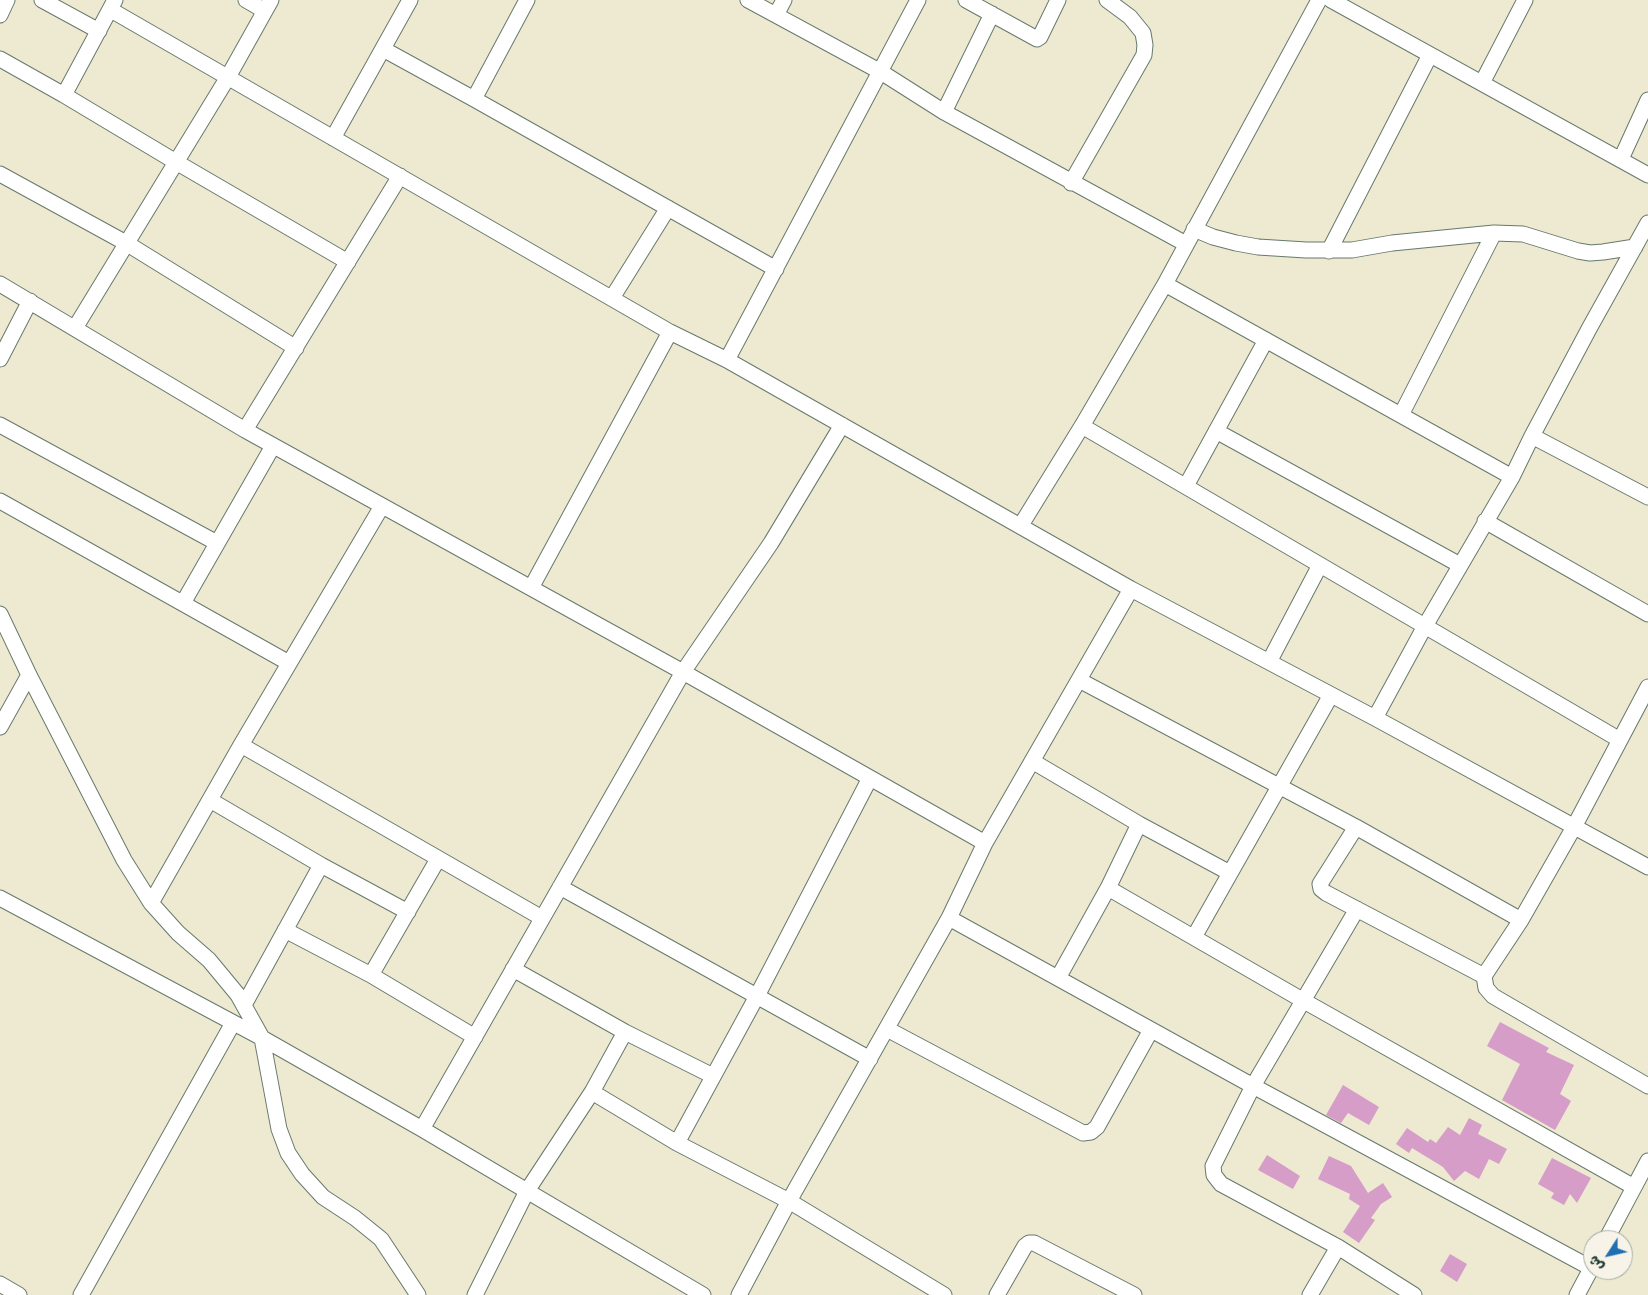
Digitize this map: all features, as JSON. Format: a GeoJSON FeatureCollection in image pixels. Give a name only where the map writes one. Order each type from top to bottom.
{"type":"FeatureCollection","features":[{"type":"Feature","properties":{"kind":"street"},"geometry":{"type":"LineString","coordinates":[[0,15],[7,0]]}},
{"type":"Feature","properties":{"kind":"street"},"geometry":{"type":"LineString","coordinates":[[42,0],[99,31]]}},
{"type":"Feature","properties":{"kind":"street"},"geometry":{"type":"LineString","coordinates":[[75,328],[228,77],[268,5],[246,0]]}},
{"type":"Feature","properties":{"kind":"street"},"geometry":{"type":"LineString","coordinates":[[333,138],[410,0]]}},
{"type":"Feature","properties":{"kind":"street"},"geometry":{"type":"LineString","coordinates":[[474,99],[527,0]]}},
{"type":"Feature","properties":{"kind":"street"},"geometry":{"type":"LineString","coordinates":[[748,0],[881,72],[944,112],[1186,244]]}},
{"type":"Feature","properties":{"kind":"street"},"geometry":{"type":"LineString","coordinates":[[776,15],[784,0]]}},
{"type":"Feature","properties":{"kind":"street"},"geometry":{"type":"LineString","coordinates":[[727,360],[918,0]]}},
{"type":"Feature","properties":{"kind":"street"},"geometry":{"type":"LineString","coordinates":[[966,0],[1037,39],[1040,37],[1058,0]]}},
{"type":"Feature","properties":{"kind":"street"},"geometry":{"type":"LineString","coordinates":[[1072,183],[1144,55],[1143,33],[1130,17],[1107,0]]}},
{"type":"Feature","properties":{"kind":"street"},"geometry":{"type":"LineString","coordinates":[[1020,526],[1082,426],[1165,284],[1319,0]]}},
{"type":"Feature","properties":{"kind":"street"},"geometry":{"type":"LineString","coordinates":[[1331,0],[1648,175]]}},
{"type":"Feature","properties":{"kind":"street"},"geometry":{"type":"LineString","coordinates":[[1482,83],[1525,0]]}},
{"type":"Feature","properties":{"kind":"street"},"geometry":{"type":"LineString","coordinates":[[64,94],[113,5],[228,77],[670,332],[727,360],[1132,589],[1375,718],[1648,867]]}},
{"type":"Feature","properties":{"kind":"street"},"geometry":{"type":"LineString","coordinates":[[944,112],[992,14]]}},
{"type":"Feature","properties":{"kind":"street"},"geometry":{"type":"LineString","coordinates":[[383,49],[776,269]]}},
{"type":"Feature","properties":{"kind":"street"},"geometry":{"type":"LineString","coordinates":[[1329,251],[1430,55]]}},
{"type":"Feature","properties":{"kind":"street"},"geometry":{"type":"LineString","coordinates":[[0,60],[64,94],[176,162],[348,262]]}},
{"type":"Feature","properties":{"kind":"street"},"geometry":{"type":"LineString","coordinates":[[1621,159],[1648,100]]}},
{"type":"Feature","properties":{"kind":"street"},"geometry":{"type":"LineString","coordinates":[[0,174],[126,243],[296,348]]}},
{"type":"Feature","properties":{"kind":"street"},"geometry":{"type":"LineString","coordinates":[[245,430],[400,176]]}},
{"type":"Feature","properties":{"kind":"street"},"geometry":{"type":"LineString","coordinates":[[612,298],[668,208]]}},
{"type":"Feature","properties":{"kind":"street"},"geometry":{"type":"LineString","coordinates":[[1375,718],[1425,626],[1512,477],[1590,327],[1648,223]]}},
{"type":"Feature","properties":{"kind":"street"},"geometry":{"type":"LineString","coordinates":[[1194,230],[1214,237],[1258,247],[1329,251],[1352,250],[1392,243],[1494,233],[1523,234],[1590,253],[1635,247]]}},
{"type":"Feature","properties":{"kind":"street"},"geometry":{"type":"LineString","coordinates":[[1401,415],[1494,233]]}},
{"type":"Feature","properties":{"kind":"street"},"geometry":{"type":"LineString","coordinates":[[0,284],[273,446],[683,672],[985,843]]}},
{"type":"Feature","properties":{"kind":"street"},"geometry":{"type":"LineString","coordinates":[[1165,284],[1512,477]]}},
{"type":"Feature","properties":{"kind":"street"},"geometry":{"type":"LineString","coordinates":[[0,359],[30,301]]}},
{"type":"Feature","properties":{"kind":"street"},"geometry":{"type":"LineString","coordinates":[[531,588],[670,332]]}},
{"type":"Feature","properties":{"kind":"street"},"geometry":{"type":"LineString","coordinates":[[1186,486],[1266,340]]}},
{"type":"Feature","properties":{"kind":"street"},"geometry":{"type":"LineString","coordinates":[[0,425],[217,543]]}},
{"type":"Feature","properties":{"kind":"street"},"geometry":{"type":"LineString","coordinates":[[422,1129],[683,672],[772,543],[842,425]]}},
{"type":"Feature","properties":{"kind":"street"},"geometry":{"type":"LineString","coordinates":[[1082,426],[1620,740]]}},
{"type":"Feature","properties":{"kind":"street"},"geometry":{"type":"LineString","coordinates":[[1216,431],[1460,565]]}},
{"type":"Feature","properties":{"kind":"street"},"geometry":{"type":"LineString","coordinates":[[1532,436],[1648,497]]}},
{"type":"Feature","properties":{"kind":"street"},"geometry":{"type":"LineString","coordinates":[[183,603],[273,446]]}},
{"type":"Feature","properties":{"kind":"street"},"geometry":{"type":"LineString","coordinates":[[0,501],[289,663]]}},
{"type":"Feature","properties":{"kind":"street"},"geometry":{"type":"LineString","coordinates":[[151,903],[241,745],[382,506]]}},
{"type":"Feature","properties":{"kind":"street"},"geometry":{"type":"LineString","coordinates":[[1485,521],[1648,614]]}},
{"type":"Feature","properties":{"kind":"street"},"geometry":{"type":"LineString","coordinates":[[1269,662],[1320,565]]}},
{"type":"Feature","properties":{"kind":"street"},"geometry":{"type":"LineString","coordinates":[[738,1295],[949,918],[985,843],[1132,589]]}},
{"type":"Feature","properties":{"kind":"street"},"geometry":{"type":"LineString","coordinates":[[0,614],[29,675],[124,860],[151,903],[178,933],[209,960],[238,994],[262,1038],[279,1129],[288,1153],[302,1174],[323,1197],[355,1218],[381,1240],[418,1295]]}},
{"type":"Feature","properties":{"kind":"street"},"geometry":{"type":"LineString","coordinates":[[0,726],[29,675]]}},
{"type":"Feature","properties":{"kind":"street"},"geometry":{"type":"LineString","coordinates":[[1079,680],[1356,828],[1521,920]]}},
{"type":"Feature","properties":{"kind":"street"},"geometry":{"type":"LineString","coordinates":[[1648,687],[1574,827],[1521,920],[1484,976],[1486,988],[1493,996],[1648,1086]]}},
{"type":"Feature","properties":{"kind":"street"},"geometry":{"type":"LineString","coordinates":[[1194,937],[1332,695]]}},
{"type":"Feature","properties":{"kind":"street"},"geometry":{"type":"LineString","coordinates":[[241,745],[542,918]]}},
{"type":"Feature","properties":{"kind":"street"},"geometry":{"type":"LineString","coordinates":[[1032,761],[1139,824],[1230,873]]}},
{"type":"Feature","properties":{"kind":"street"},"geometry":{"type":"LineString","coordinates":[[677,1143],[757,996],[870,778]]}},
{"type":"Feature","properties":{"kind":"street"},"geometry":{"type":"LineString","coordinates":[[210,800],[321,865],[408,912]]}},
{"type":"Feature","properties":{"kind":"street"},"geometry":{"type":"LineString","coordinates":[[1058,978],[1108,888],[1139,824]]}},
{"type":"Feature","properties":{"kind":"street"},"geometry":{"type":"LineString","coordinates":[[1356,828],[1320,884],[1321,889],[1484,976]]}},
{"type":"Feature","properties":{"kind":"street"},"geometry":{"type":"LineString","coordinates":[[371,976],[438,859]]}},
{"type":"Feature","properties":{"kind":"street"},"geometry":{"type":"LineString","coordinates":[[244,1005],[321,865]]}},
{"type":"Feature","properties":{"kind":"street"},"geometry":{"type":"LineString","coordinates":[[560,887],[870,1059]]}},
{"type":"Feature","properties":{"kind":"street"},"geometry":{"type":"LineString","coordinates":[[1108,888],[1634,1187]]}},
{"type":"Feature","properties":{"kind":"street"},"geometry":{"type":"LineString","coordinates":[[0,898],[262,1038],[422,1129],[702,1295]]}},
{"type":"Feature","properties":{"kind":"street"},"geometry":{"type":"LineString","coordinates":[[1357,909],[1253,1086],[1213,1166],[1214,1175],[1221,1184],[1338,1247],[1414,1295]]}},
{"type":"Feature","properties":{"kind":"street"},"geometry":{"type":"LineString","coordinates":[[949,918],[1253,1086],[1583,1262]]}},
{"type":"Feature","properties":{"kind":"street"},"geometry":{"type":"LineString","coordinates":[[285,930],[371,976],[475,1037]]}},
{"type":"Feature","properties":{"kind":"street"},"geometry":{"type":"LineString","coordinates":[[513,969],[625,1032],[713,1076]]}},
{"type":"Feature","properties":{"kind":"street"},"geometry":{"type":"LineString","coordinates":[[81,1295],[233,1023]]}},
{"type":"Feature","properties":{"kind":"street"},"geometry":{"type":"LineString","coordinates":[[887,1029],[1083,1133],[1091,1132],[1097,1127],[1151,1030]]}},
{"type":"Feature","properties":{"kind":"street"},"geometry":{"type":"LineString","coordinates":[[476,1295],[527,1191],[592,1092],[625,1032]]}},
{"type":"Feature","properties":{"kind":"street"},"geometry":{"type":"LineString","coordinates":[[592,1092],[677,1143],[789,1201],[944,1295]]}},
{"type":"Feature","properties":{"kind":"street"},"geometry":{"type":"LineString","coordinates":[[1611,1230],[1648,1162]]}},
{"type":"Feature","properties":{"kind":"street"},"geometry":{"type":"LineString","coordinates":[[997,1295],[1025,1246],[1029,1243],[1034,1243],[1134,1295]]}},
{"type":"Feature","properties":{"kind":"street"},"geometry":{"type":"LineString","coordinates":[[1310,1295],[1338,1247]]}},
{"type":"Feature","properties":{"kind":"street"},"geometry":{"type":"LineString","coordinates":[[1577,1295],[1585,1280]]}},
{"type":"Feature","properties":{"kind":"street"},"geometry":{"type":"LineString","coordinates":[[0,1284],[19,1295]]}},
{"type":"Feature","properties":{"kind":"building"},"geometry":{"type":"Polygon","coordinates":[[[1500,1022],[1549,1048],[1546,1052],[1574,1065],[1560,1094],[1571,1101],[1555,1130],[1502,1100],[1520,1064],[1487,1046],[1500,1022]]]}},
{"type":"Feature","properties":{"kind":"building"},"geometry":{"type":"Polygon","coordinates":[[[1343,1085],[1379,1107],[1369,1125],[1348,1113],[1341,1123],[1326,1115],[1343,1085]]]}},
{"type":"Feature","properties":{"kind":"building"},"geometry":{"type":"Polygon","coordinates":[[[1469,1118],[1482,1125],[1478,1134],[1507,1149],[1499,1164],[1489,1159],[1479,1179],[1465,1171],[1454,1181],[1443,1167],[1412,1148],[1409,1153],[1396,1144],[1407,1128],[1428,1142],[1430,1139],[1436,1143],[1448,1127],[1460,1135],[1469,1118]]]}},
{"type":"Feature","properties":{"kind":"building"},"geometry":{"type":"Polygon","coordinates":[[[1267,1155],[1300,1176],[1293,1189],[1258,1170],[1267,1155]]]}},
{"type":"Feature","properties":{"kind":"building"},"geometry":{"type":"Polygon","coordinates":[[[1329,1156],[1351,1166],[1368,1193],[1383,1183],[1392,1197],[1381,1204],[1371,1218],[1375,1220],[1359,1243],[1343,1232],[1360,1206],[1349,1199],[1350,1194],[1318,1179],[1329,1156]]]}},
{"type":"Feature","properties":{"kind":"building"},"geometry":{"type":"Polygon","coordinates":[[[1552,1158],[1591,1178],[1577,1203],[1570,1194],[1564,1205],[1551,1198],[1554,1193],[1538,1184],[1552,1158]]]}},
{"type":"Feature","properties":{"kind":"building"},"geometry":{"type":"Polygon","coordinates":[[[1450,1254],[1467,1264],[1457,1282],[1440,1271],[1450,1254]]]}}]}
